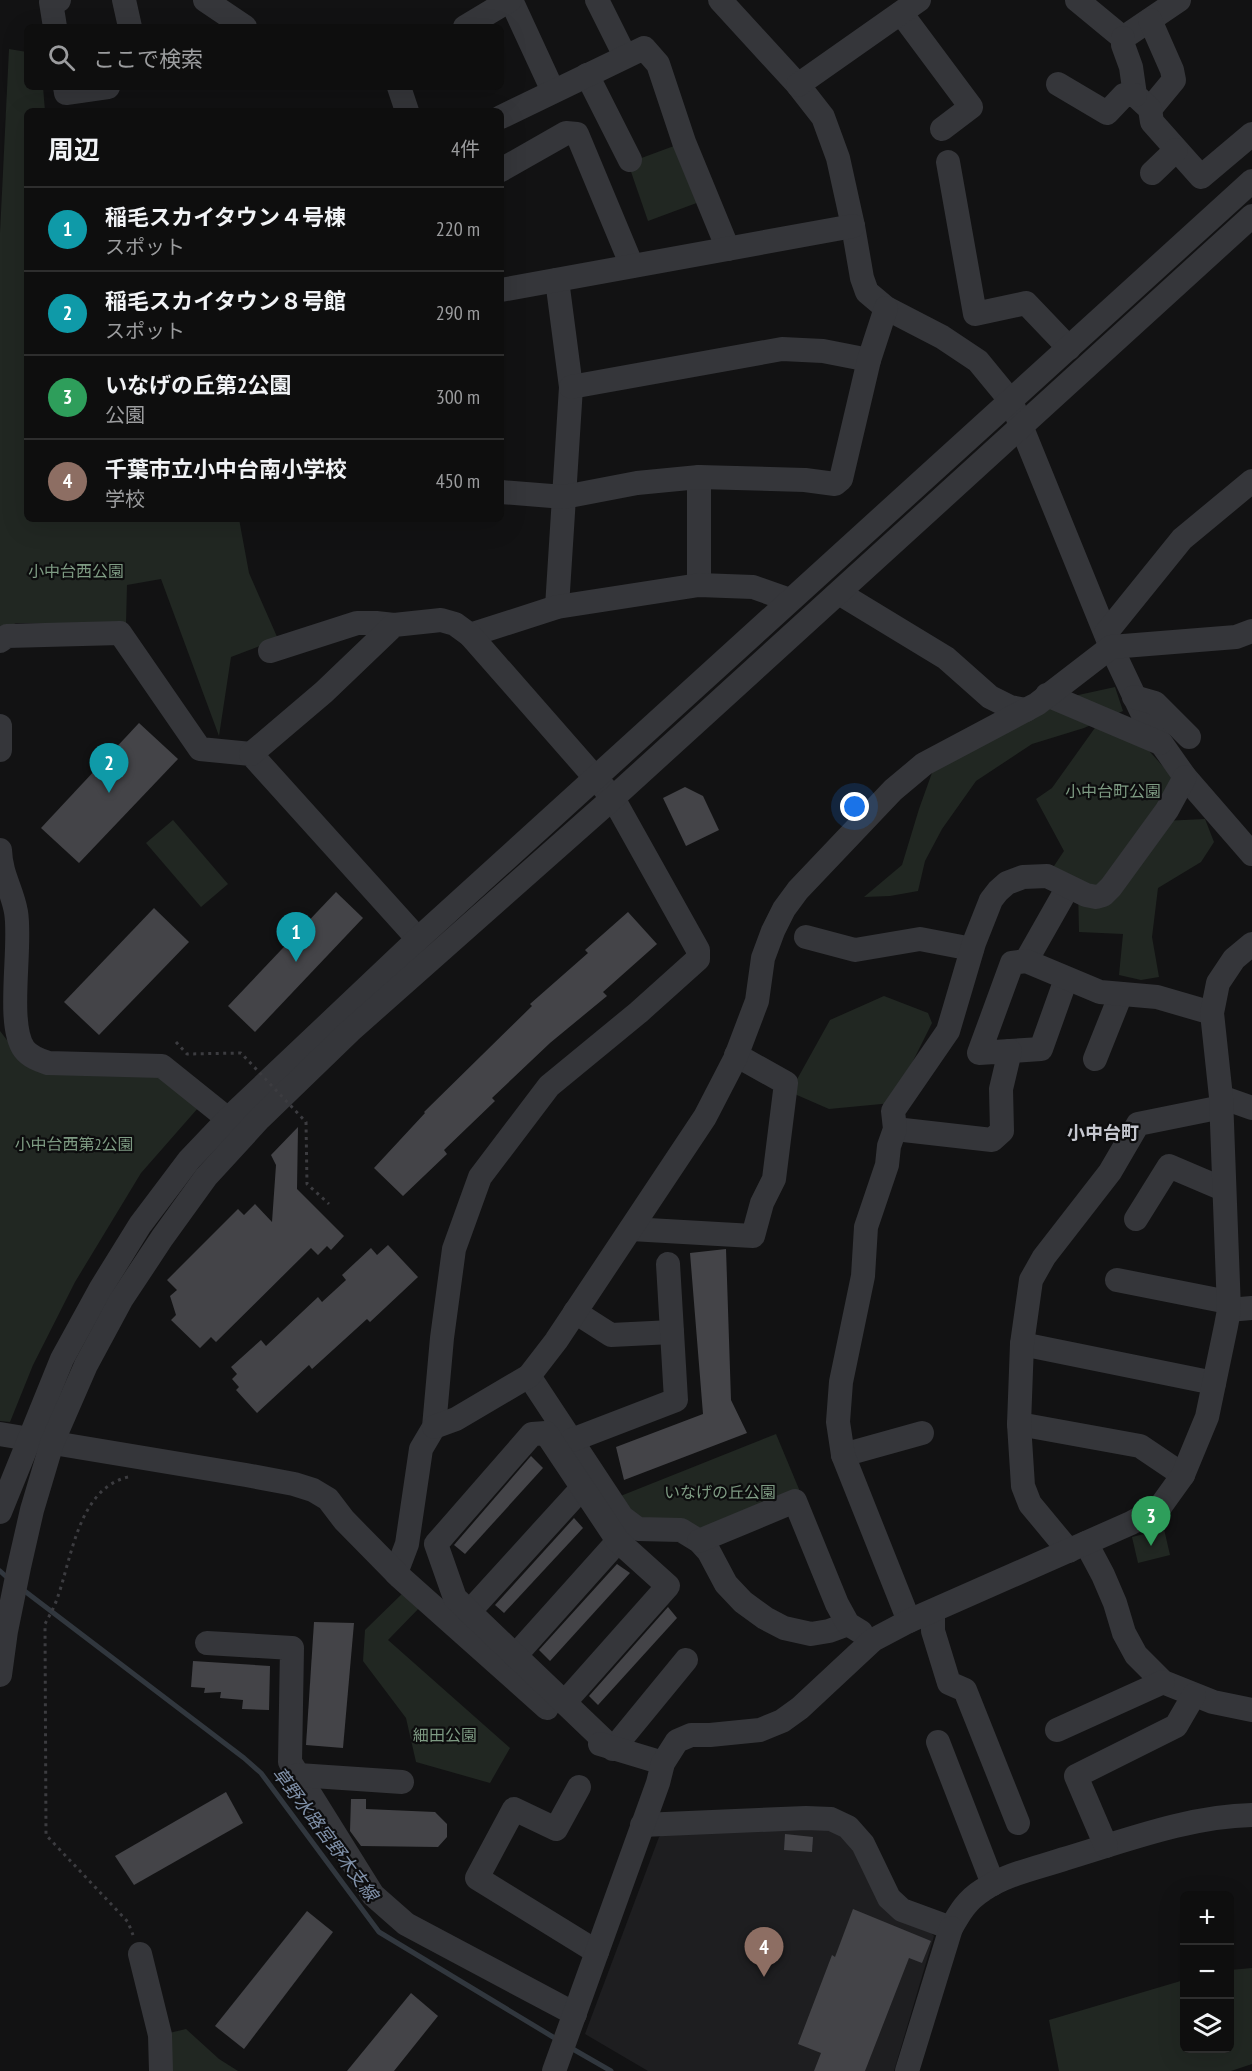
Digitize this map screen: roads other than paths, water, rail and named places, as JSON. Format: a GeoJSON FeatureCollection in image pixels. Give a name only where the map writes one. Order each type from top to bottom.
{"type":"FeatureCollection","features":[{"type":"Feature","properties":{"kind":"street"},"geometry":{"type":"LineString","coordinates":[[55,24],[51,2],[59,0]]}},
{"type":"Feature","properties":{"kind":"street"},"geometry":{"type":"LineString","coordinates":[[124,0],[129,24]]}},
{"type":"Feature","properties":{"kind":"street"},"geometry":{"type":"LineString","coordinates":[[205,0],[241,24]]}},
{"type":"Feature","properties":{"kind":"street"},"geometry":{"type":"LineString","coordinates":[[470,24],[510,0],[553,91]]}},
{"type":"Feature","properties":{"kind":"street"},"geometry":{"type":"LineString","coordinates":[[597,0],[625,56]]}},
{"type":"Feature","properties":{"kind":"street"},"geometry":{"type":"LineString","coordinates":[[720,0],[798,85],[823,117],[838,158],[862,278],[867,292],[885,308],[942,337],[978,361],[1011,401],[1109,640],[1147,723],[1185,777],[1252,854]]}},
{"type":"Feature","properties":{"kind":"street"},"geometry":{"type":"LineString","coordinates":[[1123,38],[1179,0]]}},
{"type":"Feature","properties":{"kind":"street"},"geometry":{"type":"LineString","coordinates":[[1088,3],[1123,38],[1123,45],[1142,102],[1152,122],[1201,177],[1252,134]]}},
{"type":"Feature","properties":{"kind":"street"},"geometry":{"type":"LineString","coordinates":[[798,85],[910,6],[971,107],[942,129]]}},
{"type":"Feature","properties":{"kind":"street"},"geometry":{"type":"LineString","coordinates":[[1142,102],[1174,80],[1172,70],[1150,20]]}},
{"type":"Feature","properties":{"kind":"street"},"geometry":{"type":"LineString","coordinates":[[504,116],[644,48],[658,64],[684,142],[728,249]]}},
{"type":"Feature","properties":{"kind":"street"},"geometry":{"type":"LineString","coordinates":[[587,75],[630,160]]}},
{"type":"Feature","properties":{"kind":"street"},"geometry":{"type":"LineString","coordinates":[[1058,84],[1107,112],[1124,95],[1142,102]]}},
{"type":"Feature","properties":{"kind":"street"},"geometry":{"type":"LineString","coordinates":[[66,90],[66,93],[87,90]]}},
{"type":"Feature","properties":{"kind":"street"},"geometry":{"type":"LineString","coordinates":[[400,90],[406,108]]}},
{"type":"Feature","properties":{"kind":"street"},"geometry":{"type":"LineString","coordinates":[[504,168],[566,133],[577,134],[632,266]]}},
{"type":"Feature","properties":{"kind":"street"},"geometry":{"type":"LineString","coordinates":[[1152,173],[1176,150]]}},
{"type":"Feature","properties":{"kind":"street"},"geometry":{"type":"LineString","coordinates":[[948,162],[975,314],[1026,303],[1069,348]]}},
{"type":"Feature","properties":{"kind":"street"},"geometry":{"type":"LineString","coordinates":[[0,1512],[62,1359],[140,1224],[189,1160],[228,1119],[418,939],[1252,181]]}},
{"type":"Feature","properties":{"kind":"street"},"geometry":{"type":"LineString","coordinates":[[0,1675],[6,1630],[19,1566],[35,1499],[52,1443],[86,1365],[121,1300],[206,1177],[260,1118],[350,1031],[613,798],[1252,216]]}},
{"type":"Feature","properties":{"kind":"street"},"geometry":{"type":"LineString","coordinates":[[504,289],[853,226]]}},
{"type":"Feature","properties":{"kind":"street"},"geometry":{"type":"LineString","coordinates":[[556,280],[571,387],[557,607]]}},
{"type":"Feature","properties":{"kind":"street"},"geometry":{"type":"LineString","coordinates":[[504,492],[564,497],[637,483],[699,477],[795,479],[836,484],[841,479],[869,360],[885,308]]}},
{"type":"Feature","properties":{"kind":"street"},"geometry":{"type":"LineString","coordinates":[[571,387],[782,349],[823,351],[869,360]]}},
{"type":"Feature","properties":{"kind":"street"},"geometry":{"type":"LineString","coordinates":[[699,477],[699,585]]}},
{"type":"Feature","properties":{"kind":"street"},"geometry":{"type":"LineString","coordinates":[[434,1427],[456,1419],[529,1376],[575,1312],[705,1117],[736,1056],[757,1001],[763,958],[773,932],[784,909],[798,890],[893,790],[924,764],[1026,710],[1047,695],[1109,640],[1182,539],[1252,481]]}},
{"type":"Feature","properties":{"kind":"street"},"geometry":{"type":"LineString","coordinates":[[470,635],[557,607],[699,585],[753,587],[790,600]]}},
{"type":"Feature","properties":{"kind":"street"},"geometry":{"type":"LineString","coordinates":[[838,593],[946,658],[990,697],[1010,707],[1026,710]]}},
{"type":"Feature","properties":{"kind":"street"},"geometry":{"type":"LineString","coordinates":[[270,651],[357,623],[394,625],[441,620],[455,624],[470,635],[613,798],[698,950],[699,959],[549,1086],[480,1177],[454,1250],[442,1338],[434,1427],[422,1449],[407,1544],[396,1573]]}},
{"type":"Feature","properties":{"kind":"street"},"geometry":{"type":"LineString","coordinates":[[251,754],[324,692],[394,625]]}},
{"type":"Feature","properties":{"kind":"street"},"geometry":{"type":"LineString","coordinates":[[1109,640],[1236,637],[1252,632]]}},
{"type":"Feature","properties":{"kind":"street"},"geometry":{"type":"LineString","coordinates":[[0,641],[7,636],[120,633],[200,749],[251,754],[418,939]]}},
{"type":"Feature","properties":{"kind":"street"},"geometry":{"type":"LineString","coordinates":[[1047,695],[1160,743]]}},
{"type":"Feature","properties":{"kind":"street"},"geometry":{"type":"LineString","coordinates":[[1134,697],[1155,703],[1189,737]]}},
{"type":"Feature","properties":{"kind":"street"},"geometry":{"type":"LineString","coordinates":[[0,726],[0,750]]}},
{"type":"Feature","properties":{"kind":"street"},"geometry":{"type":"LineString","coordinates":[[909,1621],[843,1455],[838,1422],[841,1382],[863,1276],[866,1227],[887,1165],[889,1146],[895,1129],[893,1111],[948,1031],[972,949],[991,900],[1007,883],[1023,877],[1047,876],[1086,895],[1096,897],[1103,894],[1111,887],[1167,810],[1185,777]]}},
{"type":"Feature","properties":{"kind":"street"},"geometry":{"type":"LineString","coordinates":[[0,850],[0,866],[16,910],[16,1025],[24,1048],[31,1056],[48,1063],[162,1065],[228,1119]]}},
{"type":"Feature","properties":{"kind":"street"},"geometry":{"type":"LineString","coordinates":[[1026,961],[1068,887]]}},
{"type":"Feature","properties":{"kind":"street"},"geometry":{"type":"LineString","coordinates":[[806,937],[855,950],[920,939],[972,949]]}},
{"type":"Feature","properties":{"kind":"street"},"geometry":{"type":"LineString","coordinates":[[554,2071],[663,1763],[676,1741],[691,1735],[760,1730],[782,1720],[800,1708],[873,1640],[909,1621],[1131,1523],[1160,1507],[1183,1475],[1207,1417],[1214,1383],[1236,1306],[1223,1189],[1221,1102],[1212,1013],[1218,983],[1234,959],[1252,944]]}},
{"type":"Feature","properties":{"kind":"street"},"geometry":{"type":"LineString","coordinates":[[1066,979],[1041,1049],[979,1053],[1012,963],[1026,961],[1101,992],[1157,997],[1212,1013]]}},
{"type":"Feature","properties":{"kind":"street"},"geometry":{"type":"LineString","coordinates":[[1095,1059],[1121,994]]}},
{"type":"Feature","properties":{"kind":"street"},"geometry":{"type":"LineString","coordinates":[[895,1129],[992,1140],[1002,1131],[1001,1089],[1010,1052]]}},
{"type":"Feature","properties":{"kind":"street"},"geometry":{"type":"LineString","coordinates":[[631,1229],[753,1236],[762,1203],[774,1179],[786,1083],[736,1056]]}},
{"type":"Feature","properties":{"kind":"street"},"geometry":{"type":"LineString","coordinates":[[1252,1108],[1221,1102],[1138,1124],[1110,1172],[1044,1257],[1031,1280],[1022,1344],[1019,1424],[1023,1486],[1030,1504],[1078,1547],[1103,1575],[1124,1633],[1136,1655],[1162,1682],[1213,1702],[1252,1710]]}},
{"type":"Feature","properties":{"kind":"street"},"geometry":{"type":"LineString","coordinates":[[1136,1219],[1169,1166],[1223,1189]]}},
{"type":"Feature","properties":{"kind":"street"},"geometry":{"type":"LineString","coordinates":[[572,1440],[676,1400],[668,1264]]}},
{"type":"Feature","properties":{"kind":"street"},"geometry":{"type":"LineString","coordinates":[[1117,1280],[1236,1306]]}},
{"type":"Feature","properties":{"kind":"street"},"geometry":{"type":"LineString","coordinates":[[575,1312],[611,1335],[672,1332]]}},
{"type":"Feature","properties":{"kind":"street"},"geometry":{"type":"LineString","coordinates":[[1022,1344],[1214,1383]]}},
{"type":"Feature","properties":{"kind":"street"},"geometry":{"type":"LineString","coordinates":[[529,1376],[622,1517],[638,1528],[681,1530],[699,1541],[709,1552],[726,1584],[743,1602],[784,1628],[810,1634],[830,1631],[848,1624]]}},
{"type":"Feature","properties":{"kind":"street"},"geometry":{"type":"LineString","coordinates":[[1019,1424],[1140,1446],[1183,1475]]}},
{"type":"Feature","properties":{"kind":"street"},"geometry":{"type":"LineString","coordinates":[[564,1702],[668,1587],[618,1541],[546,1433],[532,1434],[436,1544],[455,1598],[613,1749]]}},
{"type":"Feature","properties":{"kind":"street"},"geometry":{"type":"LineString","coordinates":[[843,1455],[922,1433]]}},
{"type":"Feature","properties":{"kind":"street"},"geometry":{"type":"LineString","coordinates":[[0,1434],[246,1475],[314,1490],[328,1499],[396,1573],[564,1723],[589,1739],[613,1749],[663,1763]]}},
{"type":"Feature","properties":{"kind":"street"},"geometry":{"type":"LineString","coordinates":[[469,1612],[582,1488]]}},
{"type":"Feature","properties":{"kind":"street"},"geometry":{"type":"LineString","coordinates":[[699,1541],[795,1501],[837,1604],[848,1624],[873,1640]]}},
{"type":"Feature","properties":{"kind":"street"},"geometry":{"type":"LineString","coordinates":[[515,1656],[618,1541]]}},
{"type":"Feature","properties":{"kind":"street"},"geometry":{"type":"LineString","coordinates":[[933,1611],[933,1631],[949,1683],[965,1690],[1018,1823]]}},
{"type":"Feature","properties":{"kind":"street"},"geometry":{"type":"LineString","coordinates":[[207,1643],[292,1648],[290,1762],[373,1895],[406,1924],[575,2014]]}},
{"type":"Feature","properties":{"kind":"street"},"geometry":{"type":"LineString","coordinates":[[613,1749],[686,1660]]}},
{"type":"Feature","properties":{"kind":"street"},"geometry":{"type":"LineString","coordinates":[[1057,1730],[1162,1682]]}},
{"type":"Feature","properties":{"kind":"street"},"geometry":{"type":"LineString","coordinates":[[1106,1846],[1077,1776],[1176,1726],[1194,1695]]}},
{"type":"Feature","properties":{"kind":"street"},"geometry":{"type":"LineString","coordinates":[[938,1742],[993,1884]]}},
{"type":"Feature","properties":{"kind":"street"},"geometry":{"type":"LineString","coordinates":[[298,1775],[402,1782]]}},
{"type":"Feature","properties":{"kind":"street"},"geometry":{"type":"LineString","coordinates":[[579,1787],[556,1829],[514,1809],[477,1878],[597,1952]]}},
{"type":"Feature","properties":{"kind":"street"},"geometry":{"type":"LineString","coordinates":[[908,2071],[951,1928],[971,1898],[1006,1878],[1106,1846],[1177,1827],[1234,1815],[1252,1815]]}},
{"type":"Feature","properties":{"kind":"street"},"geometry":{"type":"LineString","coordinates":[[642,1825],[806,1818],[831,1820],[848,1827],[863,1844],[889,1898],[902,1910],[951,1928]]}},
{"type":"Feature","properties":{"kind":"street"},"geometry":{"type":"LineString","coordinates":[[140,1954],[160,2035],[161,2071]]}},
{"type":"Feature","properties":{"kind":"waterway","name":"草野水路宮野木支線"},"geometry":{"type":"LineString","coordinates":[[0,1571],[10,1580]]}},
{"type":"Feature","properties":{"kind":"waterway","name":"草野水路宮野木支線"},"geometry":{"type":"LineString","coordinates":[[22,1589],[261,1773],[379,1932],[558,2040]]}},
{"type":"Feature","properties":{"kind":"waterway","name":"草野水路宮野木支線"},"geometry":{"type":"LineString","coordinates":[[571,2048],[611,2071]]}},
{"type":"Feature","properties":{"kind":"place","name":"稲毛スカイタウン８号館"},"geometry":{"type":"Point","coordinates":[109,793]}},
{"type":"Feature","properties":{"kind":"place","name":"稲毛スカイタウン４号棟"},"geometry":{"type":"Point","coordinates":[296,962]}},
{"type":"Feature","properties":{"kind":"place","name":"いなげの丘第2公園"},"geometry":{"type":"Point","coordinates":[1151,1546]}},
{"type":"Feature","properties":{"kind":"place","name":"千葉市立小中台南小学校"},"geometry":{"type":"Point","coordinates":[764,1977]}},
{"type":"Feature","properties":{"kind":"district","name":"小中台町"},"geometry":{"type":"Point","coordinates":[1103,1133]}},
{"type":"Feature","properties":{"kind":"park label","name":"小中台西公園"},"geometry":{"type":"Point","coordinates":[76,571]}},
{"type":"Feature","properties":{"kind":"park label","name":"小中台町公園"},"geometry":{"type":"Point","coordinates":[1113,791]}},
{"type":"Feature","properties":{"kind":"park label","name":"小中台西第2公園"},"geometry":{"type":"Point","coordinates":[74,1144]}},
{"type":"Feature","properties":{"kind":"park label","name":"いなげの丘公園"},"geometry":{"type":"Point","coordinates":[720,1492]}},
{"type":"Feature","properties":{"kind":"park label","name":"細田公園"},"geometry":{"type":"Point","coordinates":[445,1735]}}]}
